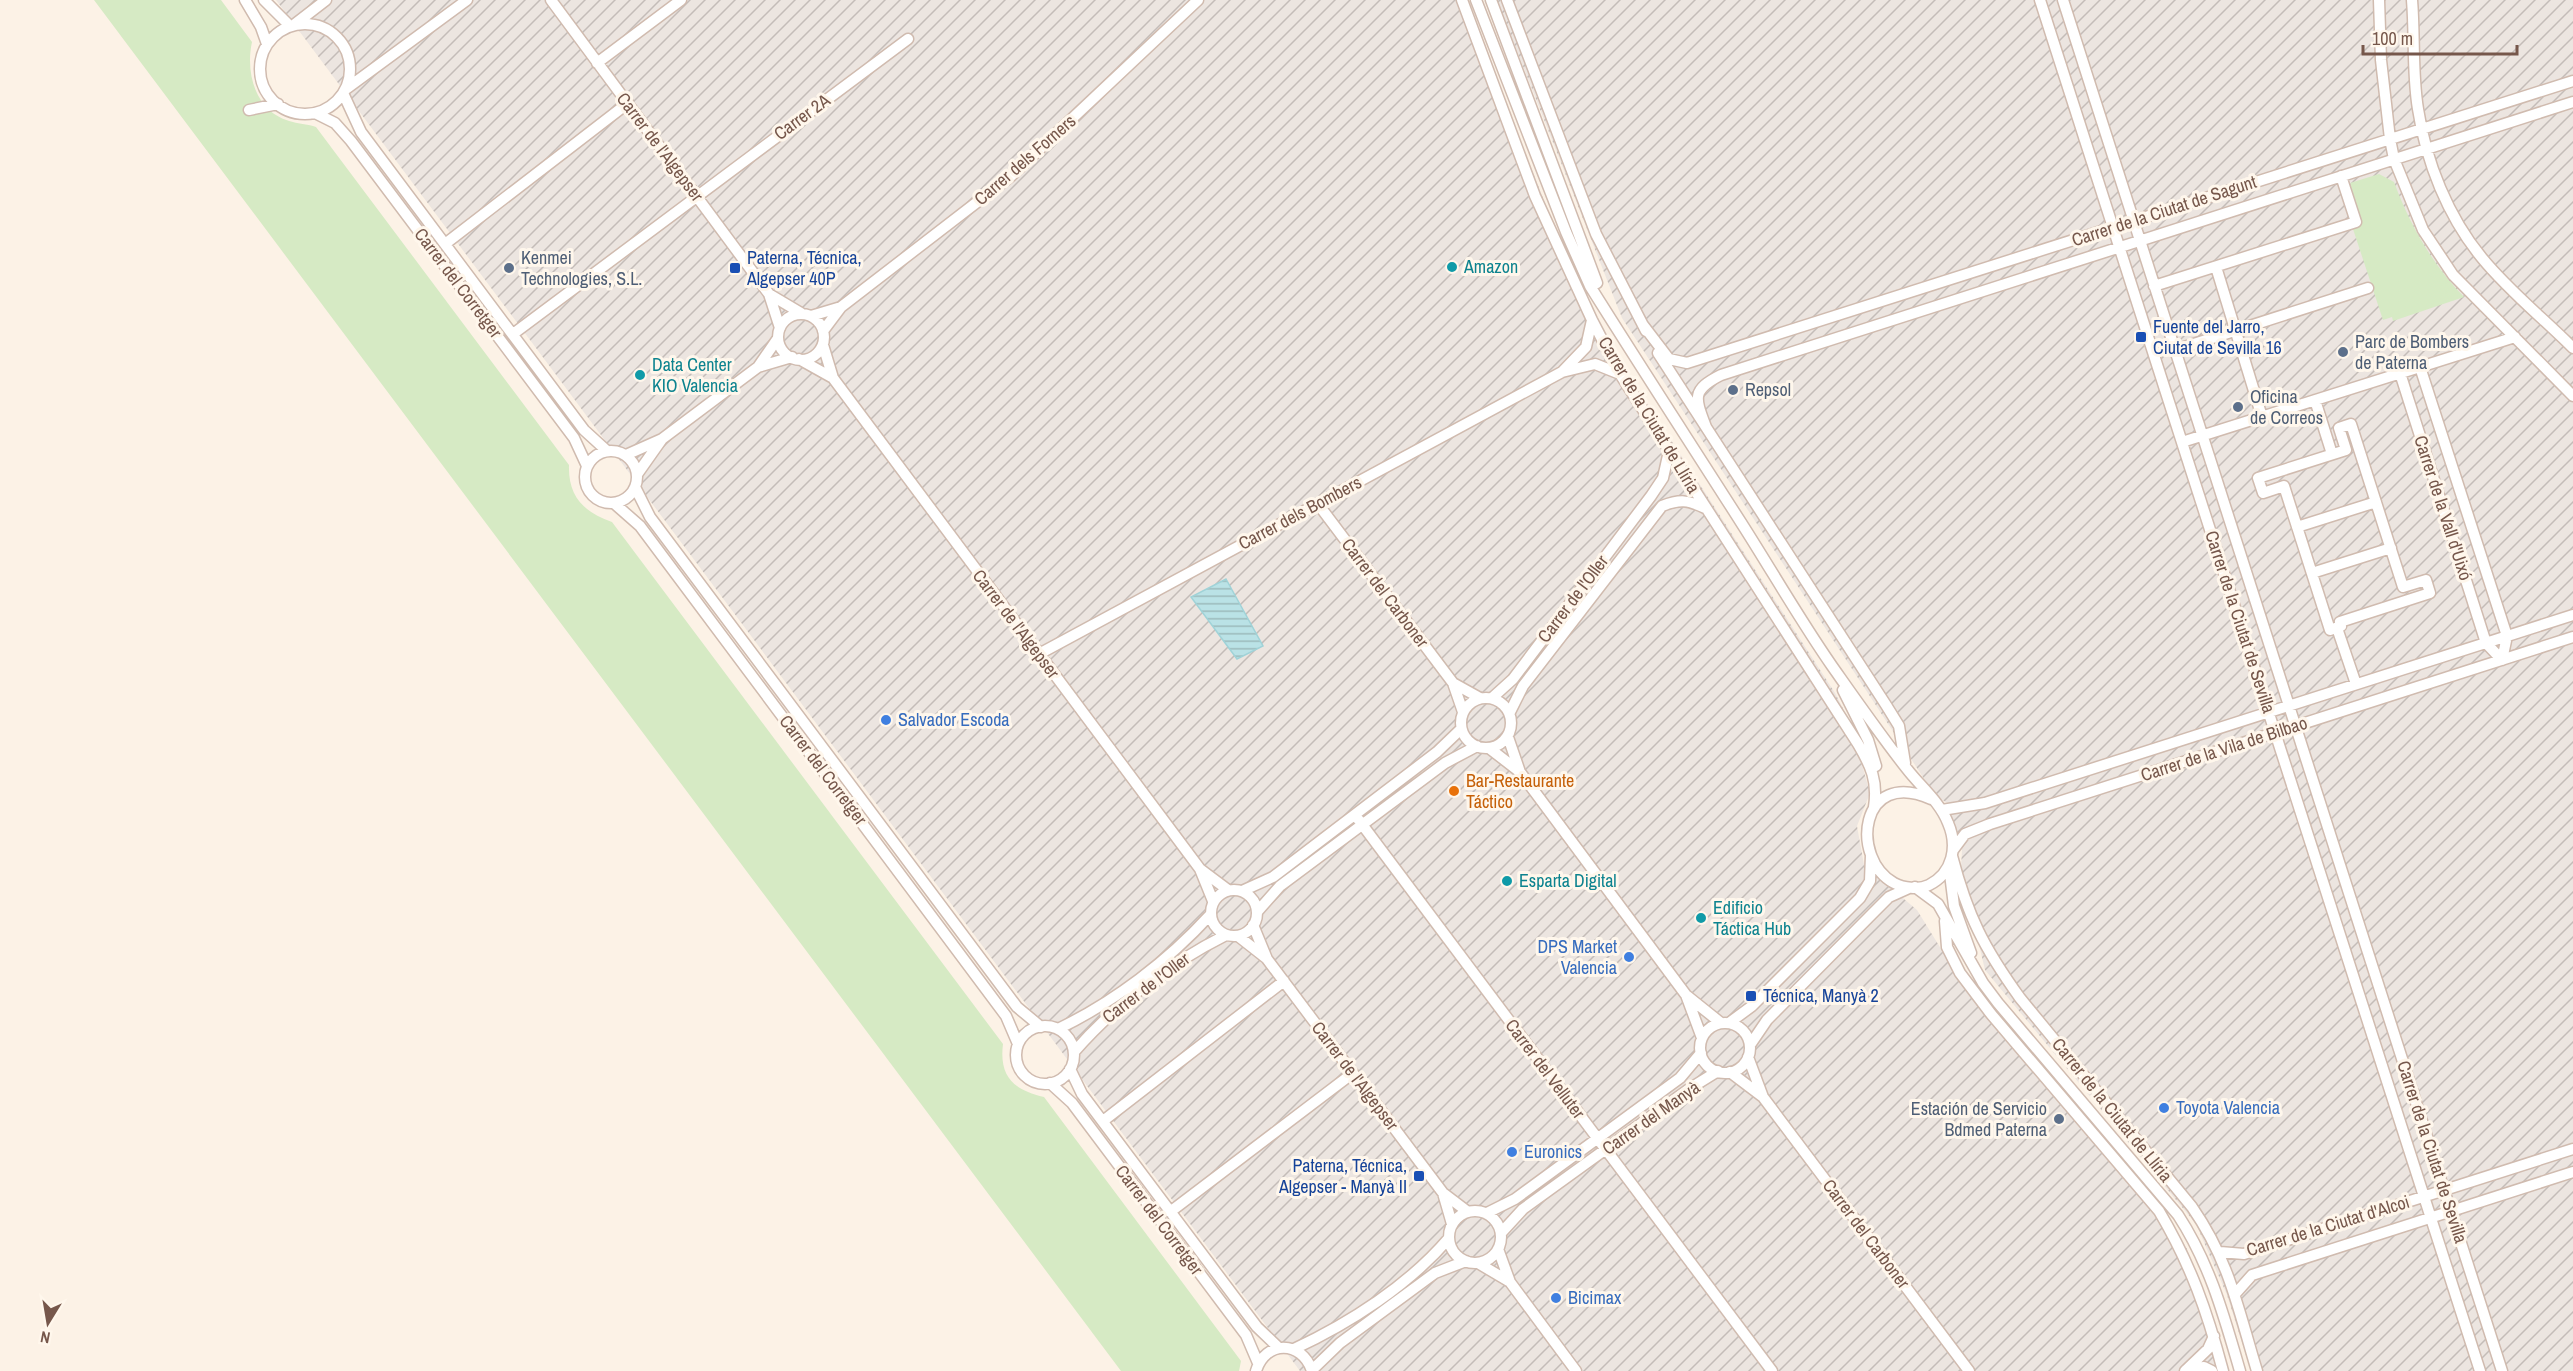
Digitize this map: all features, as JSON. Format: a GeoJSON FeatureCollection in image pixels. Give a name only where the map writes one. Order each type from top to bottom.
{"type":"FeatureCollection","features":[{"type":"Feature","properties":{"kind":"street"},"geometry":{"type":"LineString","coordinates":[[245,0],[261,27],[267,44]]}},
{"type":"Feature","properties":{"kind":"street"},"geometry":{"type":"LineString","coordinates":[[264,0],[292,25],[308,23],[323,27],[336,35],[345,46],[350,60],[350,75],[345,92]]}},
{"type":"Feature","properties":{"kind":"street"},"geometry":{"type":"LineString","coordinates":[[326,0],[292,25],[281,30],[267,44],[260,71],[263,85],[278,104],[289,111],[315,113],[336,102],[345,92],[467,0]]}},
{"type":"Feature","properties":{"kind":"street","name":"Carrer de l'Algepser"},"geometry":{"type":"LineString","coordinates":[[550,0],[769,294]]}},
{"type":"Feature","properties":{"kind":"street"},"geometry":{"type":"LineString","coordinates":[[597,63],[681,0]]}},
{"type":"Feature","properties":{"kind":"street","name":"Carrer dels Forners"},"geometry":{"type":"LineString","coordinates":[[823,331],[841,307],[1011,176],[1198,0]]}},
{"type":"Feature","properties":{"kind":"street","name":"Carrer de la Ciutat de Llíria"},"geometry":{"type":"LineString","coordinates":[[1462,0],[1535,196],[1592,320],[1620,374],[1842,718],[1873,770],[1877,789],[1876,804]]}},
{"type":"Feature","properties":{"kind":"street","name":"Carrer de la Ciutat de Llíria"},"geometry":{"type":"LineString","coordinates":[[1476,0],[1566,232],[1590,286],[1832,665],[1906,768],[1942,810],[1949,824],[1954,906],[1983,983]]}},
{"type":"Feature","properties":{"kind":"street","name":"Carrer de la Ciutat de Llíria"},"geometry":{"type":"LineString","coordinates":[[1491,0],[1587,259],[1615,325]]}},
{"type":"Feature","properties":{"kind":"street"},"geometry":{"type":"LineString","coordinates":[[1507,0],[1596,234],[1643,325],[1670,373],[1899,726],[1906,768]]}},
{"type":"Feature","properties":{"kind":"street","name":"Carrer de la Ciutat de Sevilla"},"geometry":{"type":"LineString","coordinates":[[2040,0],[2480,1371]]}},
{"type":"Feature","properties":{"kind":"street","name":"Carrer de la Ciutat de Sevilla"},"geometry":{"type":"LineString","coordinates":[[2062,0],[2502,1371]]}},
{"type":"Feature","properties":{"kind":"street"},"geometry":{"type":"LineString","coordinates":[[2379,0],[2381,60],[2390,139],[2394,159],[2423,230],[2453,275],[2573,396]]}},
{"type":"Feature","properties":{"kind":"street"},"geometry":{"type":"LineString","coordinates":[[2412,0],[2417,108],[2426,149],[2436,177],[2460,226],[2482,258],[2573,348]]}},
{"type":"Feature","properties":{"kind":"street","name":"Carrer 2A"},"geometry":{"type":"LineString","coordinates":[[513,334],[908,39]]}},
{"type":"Feature","properties":{"kind":"street"},"geometry":{"type":"LineString","coordinates":[[1501,68],[1547,218]]}},
{"type":"Feature","properties":{"kind":"street","name":"Carrer de la Ciutat de Sagunt"},"geometry":{"type":"LineString","coordinates":[[1643,325],[1669,359],[1677,363],[1687,363],[2573,81]]}},
{"type":"Feature","properties":{"kind":"street"},"geometry":{"type":"LineString","coordinates":[[263,85],[249,110],[278,104]]}},
{"type":"Feature","properties":{"kind":"street","name":"Carrer del Corretger"},"geometry":{"type":"LineString","coordinates":[[345,92],[361,132],[584,430],[607,451]]}},
{"type":"Feature","properties":{"kind":"street","name":"Carrer de la Ciutat de Sagunt"},"geometry":{"type":"LineString","coordinates":[[1706,428],[1697,403],[1698,391],[1705,383],[1721,375],[2573,102]]}},
{"type":"Feature","properties":{"kind":"street"},"geometry":{"type":"LineString","coordinates":[[445,244],[628,103]]}},
{"type":"Feature","properties":{"kind":"street","name":"Carrer del Corretger"},"geometry":{"type":"LineString","coordinates":[[315,113],[334,123],[401,206],[574,438],[587,466]]}},
{"type":"Feature","properties":{"kind":"street"},"geometry":{"type":"LineString","coordinates":[[2154,286],[2356,222],[2341,176]]}},
{"type":"Feature","properties":{"kind":"street"},"geometry":{"type":"LineString","coordinates":[[2216,267],[2262,417]]}},
{"type":"Feature","properties":{"kind":"street"},"geometry":{"type":"LineString","coordinates":[[2175,350],[2368,288]]}},
{"type":"Feature","properties":{"kind":"street"},"geometry":{"type":"LineString","coordinates":[[769,294],[819,322],[823,331],[822,345],[833,378]]}},
{"type":"Feature","properties":{"kind":"street"},"geometry":{"type":"LineString","coordinates":[[769,294],[785,353],[833,378]]}},
{"type":"Feature","properties":{"kind":"street","name":"Carrer dels Forners"},"geometry":{"type":"LineString","coordinates":[[806,315],[841,307]]}},
{"type":"Feature","properties":{"kind":"street"},"geometry":{"type":"LineString","coordinates":[[758,368],[788,317],[806,315]]}},
{"type":"Feature","properties":{"kind":"street","name":"Carrer dels Bombers"},"geometry":{"type":"LineString","coordinates":[[1562,372],[1586,347],[1592,320]]}},
{"type":"Feature","properties":{"kind":"street"},"geometry":{"type":"LineString","coordinates":[[2182,442],[2515,337]]}},
{"type":"Feature","properties":{"kind":"street"},"geometry":{"type":"LineString","coordinates":[[1755,342],[1760,362]]}},
{"type":"Feature","properties":{"kind":"street"},"geometry":{"type":"LineString","coordinates":[[626,455],[662,439],[758,368],[795,358],[809,358],[822,345]]}},
{"type":"Feature","properties":{"kind":"street","name":"Carrer dels Bombers"},"geometry":{"type":"LineString","coordinates":[[1039,654],[1562,372],[1595,364],[1620,374]]}},
{"type":"Feature","properties":{"kind":"street","name":"Carrer de la Vall d'Uixó"},"geometry":{"type":"LineString","coordinates":[[2420,367],[2507,636]]}},
{"type":"Feature","properties":{"kind":"street","name":"Carrer de la Vall d'Uixó"},"geometry":{"type":"LineString","coordinates":[[2400,373],[2486,643]]}},
{"type":"Feature","properties":{"kind":"street","name":"Carrer de l'Algepser"},"geometry":{"type":"LineString","coordinates":[[833,378],[1200,869]]}},
{"type":"Feature","properties":{"kind":"street"},"geometry":{"type":"LineString","coordinates":[[2315,400],[2332,454]]}},
{"type":"Feature","properties":{"kind":"street"},"geometry":{"type":"LineString","coordinates":[[2351,424],[2376,502],[2403,587],[2426,580],[2430,593],[2340,622],[2341,626],[2330,630],[2284,486],[2263,493],[2258,478],[2346,450],[2339,428],[2351,424]]}},
{"type":"Feature","properties":{"kind":"street"},"geometry":{"type":"LineString","coordinates":[[638,473],[634,463],[626,455],[607,451],[595,456],[587,466],[584,478],[587,489],[598,501],[615,504],[627,500],[636,489],[638,473],[662,439]]}},
{"type":"Feature","properties":{"kind":"street","name":"Carrer de l'Oller"},"geometry":{"type":"LineString","coordinates":[[1492,698],[1513,679],[1651,496],[1663,478],[1669,451]]}},
{"type":"Feature","properties":{"kind":"street","name":"Carrer del Corretger"},"geometry":{"type":"LineString","coordinates":[[636,489],[650,517],[1017,1007],[1041,1027]]}},
{"type":"Feature","properties":{"kind":"street"},"geometry":{"type":"LineString","coordinates":[[1651,496],[1662,506],[1688,500],[1706,508]]}},
{"type":"Feature","properties":{"kind":"street"},"geometry":{"type":"LineString","coordinates":[[2297,527],[2376,502]]}},
{"type":"Feature","properties":{"kind":"street","name":"Carrer del Corretger"},"geometry":{"type":"LineString","coordinates":[[615,504],[640,526],[971,969],[1006,1016],[1018,1044]]}},
{"type":"Feature","properties":{"kind":"street","name":"Carrer del Carboner"},"geometry":{"type":"LineString","coordinates":[[1318,504],[1453,683],[1463,712]]}},
{"type":"Feature","properties":{"kind":"street","name":"Carrer de l'Oller"},"geometry":{"type":"LineString","coordinates":[[1510,712],[1523,686],[1662,506]]}},
{"type":"Feature","properties":{"kind":"street"},"geometry":{"type":"LineString","coordinates":[[2312,573],[2391,548]]}},
{"type":"Feature","properties":{"kind":"street","name":"Carrer de la Vila de Bilbao"},"geometry":{"type":"LineString","coordinates":[[1942,810],[1984,803],[2573,615]]}},
{"type":"Feature","properties":{"kind":"street"},"geometry":{"type":"LineString","coordinates":[[2337,628],[2356,684]]}},
{"type":"Feature","properties":{"kind":"street"},"geometry":{"type":"LineString","coordinates":[[2502,660],[2507,636]]}},
{"type":"Feature","properties":{"kind":"street","name":"Carrer de la Vila de Bilbao"},"geometry":{"type":"LineString","coordinates":[[1952,857],[1965,834],[1990,824],[2573,637]]}},
{"type":"Feature","properties":{"kind":"street"},"geometry":{"type":"LineString","coordinates":[[2486,643],[2502,660]]}},
{"type":"Feature","properties":{"kind":"street","name":"Carrer de la Ciutat de Llíria"},"geometry":{"type":"LineString","coordinates":[[1832,665],[1868,740],[1880,778],[1876,804],[1870,813],[1867,832],[1871,855],[1882,873],[1893,883],[1912,887],[1938,904],[1983,983],[2183,1223],[2215,1285],[2240,1371]]}},
{"type":"Feature","properties":{"kind":"street","name":"Carrer del Carboner"},"geometry":{"type":"LineString","coordinates":[[1453,683],[1480,698]]}},
{"type":"Feature","properties":{"kind":"street"},"geometry":{"type":"LineString","coordinates":[[1200,869],[1228,890],[1242,891],[1273,877],[1437,752],[1461,729],[1463,712],[1467,706],[1480,698],[1492,698],[1506,706],[1510,712],[1511,729],[1508,736],[1497,746],[1489,748],[1477,746],[1470,742],[1461,729]]}},
{"type":"Feature","properties":{"kind":"street"},"geometry":{"type":"LineString","coordinates":[[1508,736],[1520,772]]}},
{"type":"Feature","properties":{"kind":"street"},"geometry":{"type":"LineString","coordinates":[[1238,936],[1253,925],[1257,912],[1280,886],[1444,763],[1477,746]]}},
{"type":"Feature","properties":{"kind":"street"},"geometry":{"type":"LineString","coordinates":[[1489,748],[1520,772],[1686,995],[1702,1038],[1701,1053],[1710,1067],[1718,1071],[1730,1072],[1744,1064],[1750,1046],[1767,1020],[1889,897],[1912,887],[1927,886],[1940,878],[1952,857]]}},
{"type":"Feature","properties":{"kind":"street"},"geometry":{"type":"LineString","coordinates":[[1876,804],[1894,792],[1912,790],[1931,798]]}},
{"type":"Feature","properties":{"kind":"street"},"geometry":{"type":"LineString","coordinates":[[1355,815],[1362,825]]}},
{"type":"Feature","properties":{"kind":"street","name":"Carrer del Velluter"},"geometry":{"type":"LineString","coordinates":[[1362,825],[1772,1371]]}},
{"type":"Feature","properties":{"kind":"street"},"geometry":{"type":"LineString","coordinates":[[1702,1038],[1706,1031],[1725,1023],[1752,1006],[1860,898],[1870,881],[1871,855]]}},
{"type":"Feature","properties":{"kind":"street","name":"Carrer de la Ciutat de Llíria"},"geometry":{"type":"LineString","coordinates":[[1952,857],[1971,919],[1995,963],[2028,1008],[2192,1207],[2220,1252],[2236,1293],[2257,1371]]}},
{"type":"Feature","properties":{"kind":"street"},"geometry":{"type":"LineString","coordinates":[[1200,869],[1213,901],[1210,915],[1215,928],[1226,935],[1238,936],[1267,959]]}},
{"type":"Feature","properties":{"kind":"street"},"geometry":{"type":"LineString","coordinates":[[1213,901],[1228,890]]}},
{"type":"Feature","properties":{"kind":"street"},"geometry":{"type":"LineString","coordinates":[[1242,891],[1252,899],[1257,912]]}},
{"type":"Feature","properties":{"kind":"street","name":"Carrer de l'Oller"},"geometry":{"type":"LineString","coordinates":[[1058,1029],[1093,1012],[1186,941],[1210,915]]}},
{"type":"Feature","properties":{"kind":"street","name":"Carrer de la Ciutat de Llíria"},"geometry":{"type":"LineString","coordinates":[[1945,918],[1947,946],[1960,973],[1990,1014],[2159,1211],[2179,1244],[2199,1287],[2223,1371]]}},
{"type":"Feature","properties":{"kind":"street"},"geometry":{"type":"LineString","coordinates":[[1253,925],[1267,959]]}},
{"type":"Feature","properties":{"kind":"street"},"geometry":{"type":"LineString","coordinates":[[2341,939],[2361,932]]}},
{"type":"Feature","properties":{"kind":"street","name":"Carrer de l'Oller"},"geometry":{"type":"LineString","coordinates":[[1074,1052],[1100,1022],[1194,951],[1226,935]]}},
{"type":"Feature","properties":{"kind":"street","name":"Carrer de l'Algepser"},"geometry":{"type":"LineString","coordinates":[[1267,959],[1443,1193]]}},
{"type":"Feature","properties":{"kind":"street"},"geometry":{"type":"LineString","coordinates":[[1103,1121],[1284,981]]}},
{"type":"Feature","properties":{"kind":"street"},"geometry":{"type":"LineString","coordinates":[[1686,995],[1725,1023],[1744,1031],[1750,1046]]}},
{"type":"Feature","properties":{"kind":"street"},"geometry":{"type":"LineString","coordinates":[[1041,1027],[1058,1029],[1071,1043],[1074,1052],[1070,1069],[1065,1076],[1050,1083],[1035,1082],[1023,1073],[1016,1060],[1018,1044],[1027,1033],[1041,1027]]}},
{"type":"Feature","properties":{"kind":"street","name":"Carrer del Manyà"},"geometry":{"type":"LineString","coordinates":[[1486,1214],[1515,1199],[1680,1078],[1701,1053]]}},
{"type":"Feature","properties":{"kind":"street","name":"Carrer del Carboner"},"geometry":{"type":"LineString","coordinates":[[1748,1057],[1763,1097]]}},
{"type":"Feature","properties":{"kind":"street","name":"Carrer del Corretger"},"geometry":{"type":"LineString","coordinates":[[1070,1069],[1082,1094],[1170,1212],[1257,1327],[1278,1347]]}},
{"type":"Feature","properties":{"kind":"street","name":"Carrer del Manyà"},"geometry":{"type":"LineString","coordinates":[[1501,1233],[1523,1209],[1718,1071]]}},
{"type":"Feature","properties":{"kind":"street","name":"Carrer del Carboner"},"geometry":{"type":"LineString","coordinates":[[1730,1072],[1763,1097],[1969,1371]]}},
{"type":"Feature","properties":{"kind":"street"},"geometry":{"type":"LineString","coordinates":[[1170,1212],[1353,1073]]}},
{"type":"Feature","properties":{"kind":"street","name":"Carrer del Corretger"},"geometry":{"type":"LineString","coordinates":[[1050,1083],[1072,1103],[1246,1335],[1257,1367]]}},
{"type":"Feature","properties":{"kind":"street","name":"Carrer de la Ciutat d'Alcoi"},"geometry":{"type":"LineString","coordinates":[[2220,1252],[2244,1254],[2573,1149]]}},
{"type":"Feature","properties":{"kind":"street","name":"Carrer de la Ciutat d'Alcoi"},"geometry":{"type":"LineString","coordinates":[[2236,1293],[2252,1275],[2573,1172]]}},
{"type":"Feature","properties":{"kind":"street"},"geometry":{"type":"LineString","coordinates":[[1443,1193],[1468,1212],[1486,1214],[1493,1218],[1501,1233],[1498,1249],[1510,1282],[1576,1371]]}},
{"type":"Feature","properties":{"kind":"street"},"geometry":{"type":"LineString","coordinates":[[1294,1349],[1342,1324],[1427,1263],[1449,1238],[1452,1224],[1443,1193]]}},
{"type":"Feature","properties":{"kind":"street"},"geometry":{"type":"LineString","coordinates":[[1452,1224],[1468,1212]]}},
{"type":"Feature","properties":{"kind":"street"},"geometry":{"type":"LineString","coordinates":[[1449,1238],[1454,1252],[1466,1261],[1478,1263],[1510,1282]]}},
{"type":"Feature","properties":{"kind":"street"},"geometry":{"type":"LineString","coordinates":[[1478,1263],[1486,1260],[1498,1249]]}},
{"type":"Feature","properties":{"kind":"street"},"geometry":{"type":"LineString","coordinates":[[1257,1367],[1263,1356],[1278,1347],[1294,1349],[1302,1354],[1312,1371],[1340,1343],[1435,1273],[1466,1261]]}},
{"type":"Feature","properties":{"kind":"street"},"geometry":{"type":"LineString","coordinates":[[2185,1371],[2208,1349],[2214,1336]]}},
{"type":"Feature","properties":{"kind":"street"},"geometry":{"type":"LineString","coordinates":[[2185,1371],[2204,1367],[2212,1371]]}},
{"type":"Feature","properties":{"kind":"shaded area"},"geometry":{"type":"Polygon","coordinates":[[[276,0],[1464,0],[1559,238],[1610,346],[1835,693],[1850,722],[1870,793],[1857,826],[1864,865],[1917,910],[1951,965],[2164,1210],[2187,1249],[2204,1292],[2226,1371],[1300,1371],[276,0]]]}},
{"type":"Feature","properties":{"kind":"shaded area"},"geometry":{"type":"Polygon","coordinates":[[[1497,0],[2573,0],[2573,1371],[2251,1371],[2227,1295],[2196,1224],[1985,970],[1961,869],[1962,849],[1947,803],[1934,794],[1622,318],[1497,0]]]}},
{"type":"Feature","properties":{"kind":"green space"},"geometry":{"type":"Polygon","coordinates":[[[94,0],[221,0],[252,42],[250,67],[252,79],[262,102],[280,118],[316,127],[569,465],[571,486],[579,501],[585,508],[612,522],[1003,1044],[1003,1065],[1010,1080],[1024,1090],[1044,1097],[1241,1361],[1239,1371],[1121,1371],[94,0]]]}},
{"type":"Feature","properties":{"kind":"green space"},"geometry":{"type":"Polygon","coordinates":[[[2379,174],[2394,182],[2423,243],[2464,297],[2393,321],[2392,317],[2383,320],[2353,229],[2358,227],[2360,218],[2350,183],[2379,174]]]}},
{"type":"Feature","properties":{"kind":"water"},"geometry":{"type":"Polygon","coordinates":[[[1226,579],[1263,646],[1237,659],[1191,597],[1226,579]]]}},
{"type":"Feature","properties":{"kind":"place","name":"Amazon"},"geometry":{"type":"Point","coordinates":[1452,267]}},
{"type":"Feature","properties":{"kind":"place","name":"Kenmei Technologies, S.L."},"geometry":{"type":"Point","coordinates":[509,268]}},
{"type":"Feature","properties":{"kind":"place","name":"Paterna, Técnica, Algepser 40P"},"geometry":{"type":"Point","coordinates":[735,268]}},
{"type":"Feature","properties":{"kind":"place","name":"Fuente del Jarro, Ciutat de Sevilla 16"},"geometry":{"type":"Point","coordinates":[2141,337]}},
{"type":"Feature","properties":{"kind":"place","name":"Parc de Bombers de Paterna"},"geometry":{"type":"Point","coordinates":[2343,352]}},
{"type":"Feature","properties":{"kind":"place","name":"Data Center KIO Valencia"},"geometry":{"type":"Point","coordinates":[640,375]}},
{"type":"Feature","properties":{"kind":"place","name":"Repsol"},"geometry":{"type":"Point","coordinates":[1733,390]}},
{"type":"Feature","properties":{"kind":"place","name":"Oficina de Correos"},"geometry":{"type":"Point","coordinates":[2238,407]}},
{"type":"Feature","properties":{"kind":"place","name":"Salvador Escoda"},"geometry":{"type":"Point","coordinates":[886,720]}},
{"type":"Feature","properties":{"kind":"place","name":"Bar-Restaurante Táctico"},"geometry":{"type":"Point","coordinates":[1454,791]}},
{"type":"Feature","properties":{"kind":"place","name":"Esparta Digital"},"geometry":{"type":"Point","coordinates":[1507,881]}},
{"type":"Feature","properties":{"kind":"place","name":"Edificio Táctica Hub"},"geometry":{"type":"Point","coordinates":[1701,918]}},
{"type":"Feature","properties":{"kind":"place","name":"DPS Market Valencia"},"geometry":{"type":"Point","coordinates":[1629,957]}},
{"type":"Feature","properties":{"kind":"place","name":"Técnica, Manyà 2"},"geometry":{"type":"Point","coordinates":[1751,996]}},
{"type":"Feature","properties":{"kind":"place","name":"Toyota Valencia"},"geometry":{"type":"Point","coordinates":[2164,1108]}},
{"type":"Feature","properties":{"kind":"place","name":"Estación de Servicio Bdmed Paterna"},"geometry":{"type":"Point","coordinates":[2059,1119]}},
{"type":"Feature","properties":{"kind":"place","name":"Euronics"},"geometry":{"type":"Point","coordinates":[1512,1152]}},
{"type":"Feature","properties":{"kind":"place","name":"Paterna, Técnica, Algepser - Manyà II"},"geometry":{"type":"Point","coordinates":[1419,1176]}},
{"type":"Feature","properties":{"kind":"place","name":"Bicimax"},"geometry":{"type":"Point","coordinates":[1556,1298]}}]}
